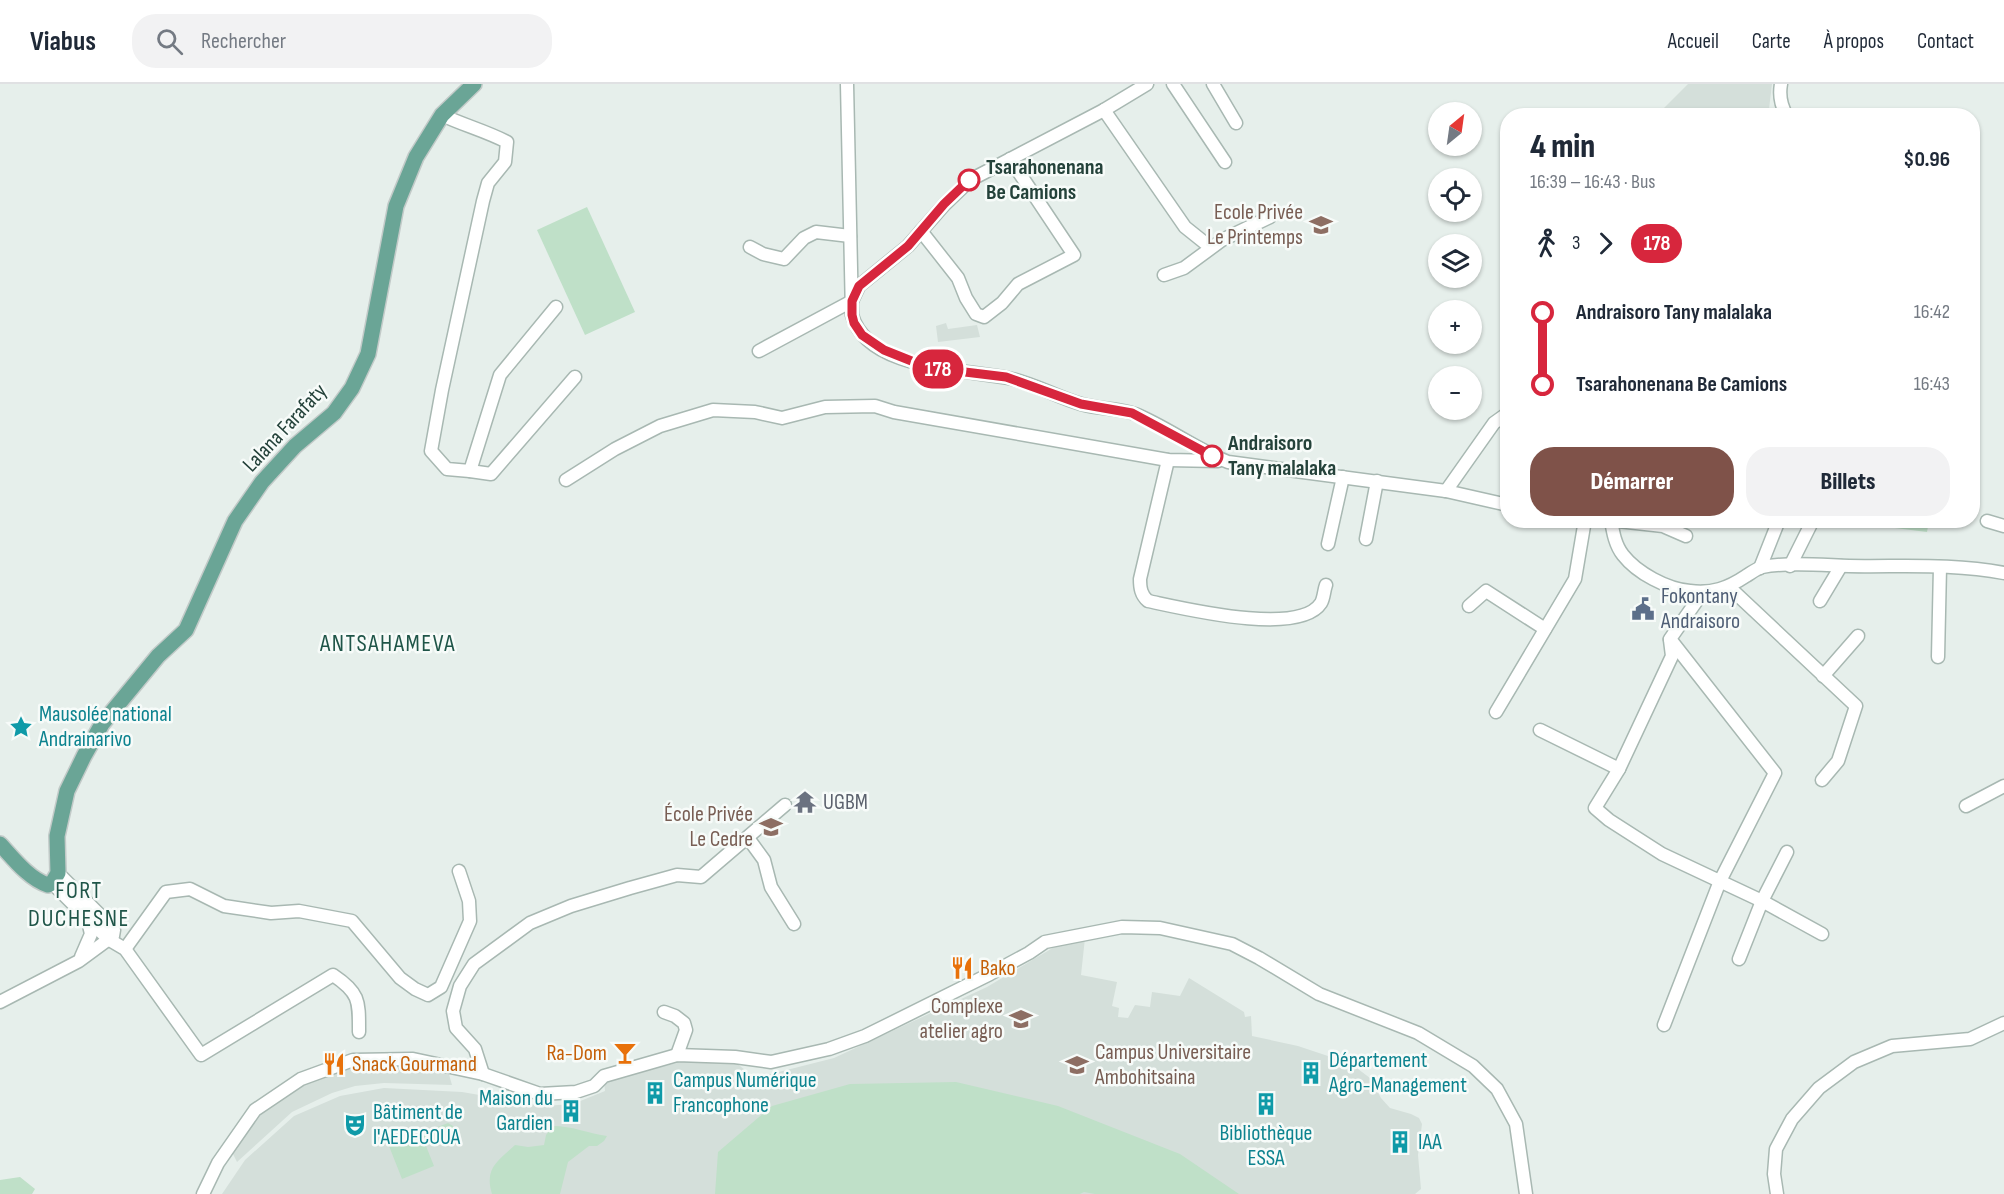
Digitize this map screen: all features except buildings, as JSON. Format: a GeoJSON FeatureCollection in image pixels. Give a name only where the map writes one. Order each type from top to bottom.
{"type":"FeatureCollection","features":[{"type":"Feature","properties":{"kind":"main road","name":"Lalana Farafaty"},"geometry":{"type":"LineString","coordinates":[[55,878],[57,836],[67,790],[102,724],[158,656],[186,630],[235,520],[262,482],[295,446],[334,413],[352,388],[368,354],[396,206],[416,157],[442,115],[474,84]]}},
{"type":"Feature","properties":{"kind":"main road"},"geometry":{"type":"LineString","coordinates":[[0,844],[19,865],[42,883],[48,885],[55,878]]}},
{"type":"Feature","properties":{"kind":"street"},"geometry":{"type":"LineString","coordinates":[[847,84],[852,301],[854,323],[862,335],[884,350],[932,368],[1016,380],[1081,404],[1132,413],[1212,456],[1228,462]]}},
{"type":"Feature","properties":{"kind":"street"},"geometry":{"type":"LineString","coordinates":[[759,351],[852,301],[859,286],[899,253],[944,204],[970,180],[1104,110],[1147,84]]}},
{"type":"Feature","properties":{"kind":"street"},"geometry":{"type":"LineString","coordinates":[[1173,84],[1225,162]]}},
{"type":"Feature","properties":{"kind":"street"},"geometry":{"type":"LineString","coordinates":[[1213,84],[1236,123]]}},
{"type":"Feature","properties":{"kind":"street"},"geometry":{"type":"LineString","coordinates":[[1781,84],[1779,92],[1782,108]]}},
{"type":"Feature","properties":{"kind":"street"},"geometry":{"type":"LineString","coordinates":[[1104,110],[1185,227],[1210,247]]}},
{"type":"Feature","properties":{"kind":"street"},"geometry":{"type":"LineString","coordinates":[[442,115],[467,127],[489,132],[507,142],[505,162],[488,183],[483,201],[431,451],[447,468],[491,474],[575,377]]}},
{"type":"Feature","properties":{"kind":"street"},"geometry":{"type":"LineString","coordinates":[[921,231],[958,278],[976,314],[984,317],[1002,303],[1017,284],[1074,255],[1010,159]]}},
{"type":"Feature","properties":{"kind":"street"},"geometry":{"type":"LineString","coordinates":[[1164,275],[1184,268],[1203,255],[1210,247],[1270,217]]}},
{"type":"Feature","properties":{"kind":"street"},"geometry":{"type":"LineString","coordinates":[[750,247],[763,254],[784,260],[804,238],[816,232],[850,236]]}},
{"type":"Feature","properties":{"kind":"street"},"geometry":{"type":"LineString","coordinates":[[470,471],[500,375],[556,307]]}},
{"type":"Feature","properties":{"kind":"street"},"geometry":{"type":"LineString","coordinates":[[566,480],[615,449],[660,426],[713,410],[755,412],[782,418],[825,407],[875,406],[1168,460],[1228,462],[1377,481],[1446,491],[1500,503]]}},
{"type":"Feature","properties":{"kind":"street"},"geometry":{"type":"LineString","coordinates":[[1446,491],[1494,423],[1500,419]]}},
{"type":"Feature","properties":{"kind":"street"},"geometry":{"type":"LineString","coordinates":[[1168,460],[1140,579],[1141,591],[1148,601],[1252,619],[1298,616],[1308,613],[1321,603],[1326,585]]}},
{"type":"Feature","properties":{"kind":"street"},"geometry":{"type":"LineString","coordinates":[[1328,544],[1343,477]]}},
{"type":"Feature","properties":{"kind":"street"},"geometry":{"type":"LineString","coordinates":[[1366,539],[1377,481]]}},
{"type":"Feature","properties":{"kind":"street"},"geometry":{"type":"LineString","coordinates":[[1987,521],[2004,526]]}},
{"type":"Feature","properties":{"kind":"street"},"geometry":{"type":"LineString","coordinates":[[1496,712],[1575,579],[1584,528]]}},
{"type":"Feature","properties":{"kind":"street"},"geometry":{"type":"LineString","coordinates":[[1612,528],[1622,554],[1633,565],[1656,579],[1687,591],[1703,592],[1729,587],[1760,568],[1790,566],[1973,568],[2004,573]]}},
{"type":"Feature","properties":{"kind":"street"},"geometry":{"type":"LineString","coordinates":[[1668,528],[1686,536]]}},
{"type":"Feature","properties":{"kind":"street"},"geometry":{"type":"LineString","coordinates":[[1760,568],[1776,528]]}},
{"type":"Feature","properties":{"kind":"street"},"geometry":{"type":"LineString","coordinates":[[1790,566],[1808,528]]}},
{"type":"Feature","properties":{"kind":"street"},"geometry":{"type":"LineString","coordinates":[[1820,601],[1841,566]]}},
{"type":"Feature","properties":{"kind":"street"},"geometry":{"type":"LineString","coordinates":[[1938,657],[1940,567]]}},
{"type":"Feature","properties":{"kind":"street"},"geometry":{"type":"LineString","coordinates":[[1729,587],[1856,706],[1838,761],[1822,780]]}},
{"type":"Feature","properties":{"kind":"street"},"geometry":{"type":"LineString","coordinates":[[1469,606],[1486,591],[1545,629]]}},
{"type":"Feature","properties":{"kind":"street"},"geometry":{"type":"LineString","coordinates":[[1703,592],[1670,639],[1672,656],[1619,769],[1595,808],[1609,820],[1662,854],[1762,901],[1822,934]]}},
{"type":"Feature","properties":{"kind":"street"},"geometry":{"type":"LineString","coordinates":[[1823,676],[1858,636]]}},
{"type":"Feature","properties":{"kind":"street"},"geometry":{"type":"LineString","coordinates":[[1664,1025],[1720,881],[1775,773],[1670,639]]}},
{"type":"Feature","properties":{"kind":"street"},"geometry":{"type":"LineString","coordinates":[[1540,730],[1619,769]]}},
{"type":"Feature","properties":{"kind":"street"},"geometry":{"type":"LineString","coordinates":[[1966,806],[2004,786]]}},
{"type":"Feature","properties":{"kind":"street"},"geometry":{"type":"LineString","coordinates":[[483,1074],[475,1049],[456,1028],[453,1011],[460,986],[474,964],[530,922],[571,906],[677,875],[701,877],[785,805]]}},
{"type":"Feature","properties":{"kind":"street"},"geometry":{"type":"LineString","coordinates":[[748,838],[764,860],[771,887],[794,924]]}},
{"type":"Feature","properties":{"kind":"street"},"geometry":{"type":"LineString","coordinates":[[1739,959],[1762,901],[1787,852]]}},
{"type":"Feature","properties":{"kind":"street"},"geometry":{"type":"LineString","coordinates":[[125,949],[166,892],[190,889],[224,906],[271,913],[299,911],[352,921],[400,978],[415,989],[428,994],[441,987],[470,921],[469,901],[459,871]]}},
{"type":"Feature","properties":{"kind":"street"},"geometry":{"type":"LineString","coordinates":[[55,878],[87,918],[108,939],[125,949],[201,1055],[333,975],[350,986],[359,1004],[360,1032]]}},
{"type":"Feature","properties":{"kind":"street"},"geometry":{"type":"LineString","coordinates":[[0,1002],[79,961],[113,936],[114,930],[55,878]]}},
{"type":"Feature","properties":{"kind":"street"},"geometry":{"type":"LineString","coordinates":[[79,961],[91,934],[87,918]]}},
{"type":"Feature","properties":{"kind":"street"},"geometry":{"type":"LineString","coordinates":[[203,1194],[218,1163],[255,1110],[301,1079],[353,1060],[413,1059],[483,1074],[540,1094],[576,1092],[594,1086],[604,1076],[677,1055],[735,1057],[771,1062],[829,1049],[865,1036],[1029,953],[1045,942],[1122,927],[1160,928],[1232,944],[1319,994],[1418,1033],[1473,1066],[1497,1089],[1516,1124],[1526,1194]]}},
{"type":"Feature","properties":{"kind":"street"},"geometry":{"type":"LineString","coordinates":[[664,1012],[684,1023],[686,1030],[677,1055]]}},
{"type":"Feature","properties":{"kind":"street"},"geometry":{"type":"LineString","coordinates":[[1777,1194],[1774,1174],[1776,1149],[1792,1119],[1819,1088],[1854,1062],[1892,1046],[1970,1040],[2004,1023]]}},
{"type":"Feature","properties":{"kind":"shaded area"},"geometry":{"type":"Polygon","coordinates":[[[1688,84],[1772,84],[1769,108],[1664,108],[1688,84]]]}},
{"type":"Feature","properties":{"kind":"shaded area"},"geometry":{"type":"Polygon","coordinates":[[[946,323],[948,329],[977,325],[980,337],[938,342],[936,326],[946,323]]]}},
{"type":"Feature","properties":{"kind":"shaded area","name":"Campus Universitaire Ambohitsaina"},"geometry":{"type":"Polygon","coordinates":[[[1085,938],[1081,975],[1117,982],[1112,1006],[1119,1008],[1118,1017],[1128,1018],[1135,1005],[1150,1007],[1152,992],[1180,996],[1189,978],[1244,1012],[1245,1017],[1251,1016],[1252,1036],[1298,1046],[1358,1069],[1370,1078],[1381,1098],[1390,1108],[1419,1118],[1422,1124],[1418,1155],[1421,1189],[1415,1194],[222,1194],[245,1160],[294,1116],[340,1096],[384,1088],[462,1092],[543,1106],[573,1104],[605,1091],[604,1081],[689,1060],[735,1062],[755,1078],[834,1058],[987,987],[1056,946],[1085,938]]]}},
{"type":"Feature","properties":{"kind":"shaded area"},"geometry":{"type":"Polygon","coordinates":[[[386,1064],[448,1071],[452,1085],[384,1083],[355,1086],[332,1093],[292,1112],[237,1162],[231,1150],[249,1129],[248,1125],[259,1113],[283,1095],[311,1080],[343,1069],[386,1064]]]}},
{"type":"Feature","properties":{"kind":"green space"},"geometry":{"type":"Polygon","coordinates":[[[587,207],[635,312],[585,335],[537,230],[587,207]]]}},
{"type":"Feature","properties":{"kind":"green space"},"geometry":{"type":"Polygon","coordinates":[[[1895,528],[1928,528],[1927,532],[1895,528]]]}},
{"type":"Feature","properties":{"kind":"green space"},"geometry":{"type":"Polygon","coordinates":[[[956,1082],[1058,1106],[1180,1154],[1239,1194],[1095,1194],[1084,1192],[1080,1194],[715,1194],[718,1152],[772,1106],[850,1084],[956,1082]]]}},
{"type":"Feature","properties":{"kind":"green space"},"geometry":{"type":"Polygon","coordinates":[[[448,1123],[458,1133],[426,1146],[434,1166],[402,1179],[389,1146],[448,1123]]]}},
{"type":"Feature","properties":{"kind":"green space"},"geometry":{"type":"Polygon","coordinates":[[[553,1126],[607,1136],[597,1146],[589,1146],[568,1162],[560,1194],[492,1194],[491,1171],[498,1161],[515,1145],[528,1147],[544,1145],[546,1135],[553,1126]]]}},
{"type":"Feature","properties":{"kind":"green space"},"geometry":{"type":"Polygon","coordinates":[[[20,1177],[35,1189],[32,1194],[0,1194],[0,1180],[20,1177]]]}},
{"type":"Feature","properties":{"kind":"bus line","name":"178"},"geometry":{"type":"LineString","coordinates":[[969,180],[944,204],[908,246],[859,286],[852,301],[852,315],[862,335],[884,350],[932,368],[1006,377],[1081,404],[1132,413],[1212,456]]}},
{"type":"Feature","properties":{"kind":"place","name":"Tsarahonenana Be Camions"},"geometry":{"type":"Point","coordinates":[969,180]}},
{"type":"Feature","properties":{"kind":"place","name":"Ecole Privée Le Printemps"},"geometry":{"type":"Point","coordinates":[1321,225]}},
{"type":"Feature","properties":{"kind":"place","name":"Andraisoro Tany malalaka"},"geometry":{"type":"Point","coordinates":[1212,456]}},
{"type":"Feature","properties":{"kind":"place","name":"Fokontany Andraisoro"},"geometry":{"type":"Point","coordinates":[1643,609]}},
{"type":"Feature","properties":{"kind":"place","name":"Mausolée national Andrainarivo"},"geometry":{"type":"Point","coordinates":[21,727]}},
{"type":"Feature","properties":{"kind":"place","name":"UGBM"},"geometry":{"type":"Point","coordinates":[805,802]}},
{"type":"Feature","properties":{"kind":"place","name":"École Privée Le Cedre"},"geometry":{"type":"Point","coordinates":[771,827]}},
{"type":"Feature","properties":{"kind":"place","name":"Bako"},"geometry":{"type":"Point","coordinates":[962,968]}},
{"type":"Feature","properties":{"kind":"place","name":"Complexe atelier agro"},"geometry":{"type":"Point","coordinates":[1021,1019]}},
{"type":"Feature","properties":{"kind":"place","name":"Ra-Dom"},"geometry":{"type":"Point","coordinates":[625,1053]}},
{"type":"Feature","properties":{"kind":"place","name":"Snack Gourmand"},"geometry":{"type":"Point","coordinates":[334,1064]}},
{"type":"Feature","properties":{"kind":"place","name":"Campus Universitaire Ambohitsaina"},"geometry":{"type":"Point","coordinates":[1077,1065]}},
{"type":"Feature","properties":{"kind":"place","name":"Département Agro-Management"},"geometry":{"type":"Point","coordinates":[1311,1073]}},
{"type":"Feature","properties":{"kind":"place","name":"Campus Numérique Francophone"},"geometry":{"type":"Point","coordinates":[655,1093]}},
{"type":"Feature","properties":{"kind":"place","name":"Bibliothèque ESSA"},"geometry":{"type":"Point","coordinates":[1266,1104]}},
{"type":"Feature","properties":{"kind":"place","name":"Maison du Gardien"},"geometry":{"type":"Point","coordinates":[571,1111]}},
{"type":"Feature","properties":{"kind":"place","name":"Bâtiment de l'AEDECOUA"},"geometry":{"type":"Point","coordinates":[355,1125]}},
{"type":"Feature","properties":{"kind":"place","name":"IAA"},"geometry":{"type":"Point","coordinates":[1400,1142]}},
{"type":"Feature","properties":{"kind":"district","name":"ANTSAHAMEVA"},"geometry":{"type":"Point","coordinates":[388,643]}},
{"type":"Feature","properties":{"kind":"district","name":"FORT DUCHESNE"},"geometry":{"type":"Point","coordinates":[79,904]}}]}
